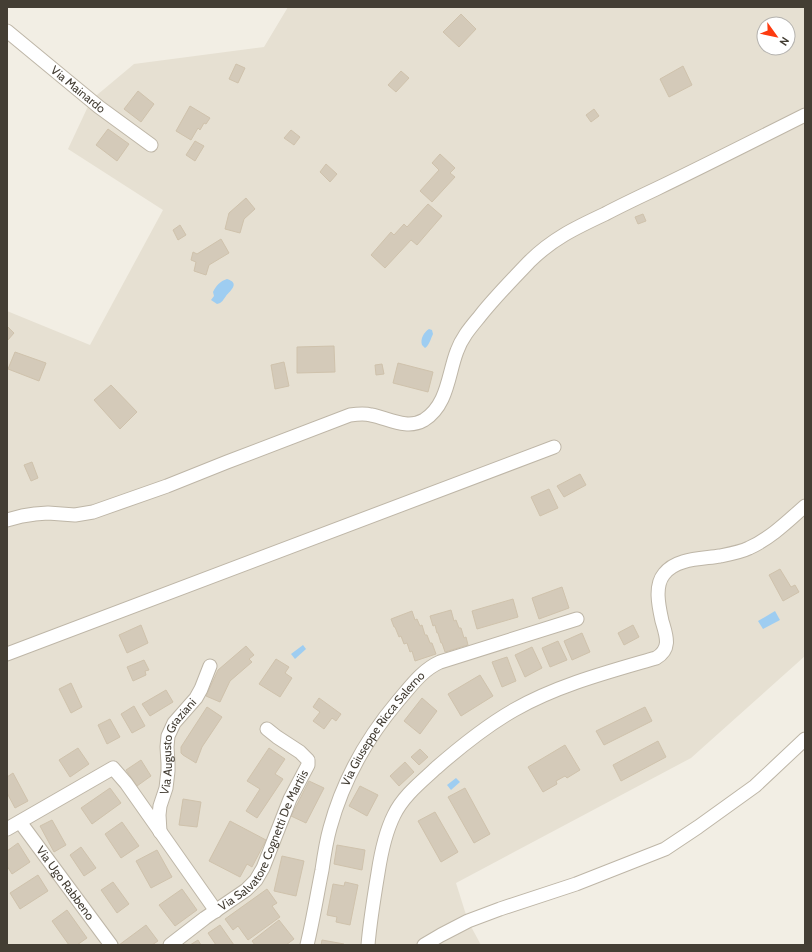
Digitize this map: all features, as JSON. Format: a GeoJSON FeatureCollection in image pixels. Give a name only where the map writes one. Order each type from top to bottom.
{"type":"FeatureCollection","features":[{"type":"Feature","properties":{"kind":"street","name":"Via Mainardo"},"geometry":{"type":"LineString","coordinates":[[7,31],[99,107],[151,145]]}},
{"type":"Feature","properties":{"kind":"street"},"geometry":{"type":"LineString","coordinates":[[7,520],[35,514],[48,513],[75,515],[89,513],[167,486],[350,415],[370,414],[406,424],[413,424],[427,418],[443,397],[449,382],[456,353],[467,332],[528,263],[546,248],[572,229],[805,115]]}},
{"type":"Feature","properties":{"kind":"street"},"geometry":{"type":"LineString","coordinates":[[7,654],[554,447]]}},
{"type":"Feature","properties":{"kind":"street"},"geometry":{"type":"LineString","coordinates":[[368,945],[375,888],[384,842],[396,809],[412,790],[448,758],[488,726],[515,709],[579,681],[659,657],[667,643],[658,591],[658,583],[665,573],[672,567],[683,562],[722,556],[750,548],[772,535],[805,506]]}},
{"type":"Feature","properties":{"kind":"street","name":"Via Giuseppe Ricca Salerno"},"geometry":{"type":"LineString","coordinates":[[307,945],[330,829],[343,787],[367,743],[395,705],[420,676],[437,663],[577,620]]}},
{"type":"Feature","properties":{"kind":"street","name":"Via Augusto Graziani"},"geometry":{"type":"LineString","coordinates":[[160,832],[160,806],[166,788],[168,771],[166,747],[168,736],[174,723],[196,698],[210,666]]}},
{"type":"Feature","properties":{"kind":"street","name":"Via Salvatore Cognetti De Martiis"},"geometry":{"type":"LineString","coordinates":[[170,945],[246,890],[256,880],[260,873],[290,799],[308,765],[308,760],[300,752],[267,729]]}},
{"type":"Feature","properties":{"kind":"street"},"geometry":{"type":"LineString","coordinates":[[424,945],[479,917],[576,884],[665,849],[755,786],[805,739]]}},
{"type":"Feature","properties":{"kind":"street"},"geometry":{"type":"LineString","coordinates":[[7,829],[113,768],[126,783],[216,911]]}},
{"type":"Feature","properties":{"kind":"street","name":"Via Ugo Rabbeno"},"geometry":{"type":"LineString","coordinates":[[20,822],[111,945]]}},
{"type":"Feature","properties":{"kind":"shaded area"},"geometry":{"type":"Polygon","coordinates":[[[288,7],[805,7],[805,656],[691,758],[456,883],[468,921],[481,945],[7,945],[7,311],[90,345],[163,210],[68,149],[91,100],[134,64],[264,47],[288,7]]]}},
{"type":"Feature","properties":{"kind":"water"},"geometry":{"type":"Polygon","coordinates":[[[227,279],[233,282],[234,285],[222,301],[217,304],[211,300],[214,296],[213,292],[218,284],[227,279]]]}},
{"type":"Feature","properties":{"kind":"water"},"geometry":{"type":"Polygon","coordinates":[[[429,329],[432,330],[433,334],[429,344],[425,348],[422,345],[422,338],[429,329]]]}},
{"type":"Feature","properties":{"kind":"water"},"geometry":{"type":"Polygon","coordinates":[[[775,611],[780,620],[763,629],[758,621],[775,611]]]}},
{"type":"Feature","properties":{"kind":"water"},"geometry":{"type":"Polygon","coordinates":[[[303,645],[306,649],[295,659],[291,654],[303,645]]]}},
{"type":"Feature","properties":{"kind":"water"},"geometry":{"type":"Polygon","coordinates":[[[456,778],[460,782],[451,790],[447,785],[456,778]]]}},
{"type":"Feature","properties":{"kind":"building"},"geometry":{"type":"Polygon","coordinates":[[[461,14],[476,29],[459,47],[443,32],[461,14]]]}},
{"type":"Feature","properties":{"kind":"building"},"geometry":{"type":"Polygon","coordinates":[[[236,64],[245,68],[238,83],[229,79],[236,64]]]}},
{"type":"Feature","properties":{"kind":"building"},"geometry":{"type":"Polygon","coordinates":[[[683,66],[692,85],[669,97],[660,79],[683,66]]]}},
{"type":"Feature","properties":{"kind":"building"},"geometry":{"type":"Polygon","coordinates":[[[401,71],[409,78],[396,92],[388,85],[401,71]]]}},
{"type":"Feature","properties":{"kind":"building"},"geometry":{"type":"Polygon","coordinates":[[[138,91],[154,104],[141,122],[124,109],[138,91]]]}},
{"type":"Feature","properties":{"kind":"building"},"geometry":{"type":"Polygon","coordinates":[[[190,106],[210,118],[206,124],[204,123],[200,130],[198,128],[191,140],[176,131],[190,106]]]}},
{"type":"Feature","properties":{"kind":"building"},"geometry":{"type":"Polygon","coordinates":[[[594,109],[599,116],[591,122],[586,115],[594,109]]]}},
{"type":"Feature","properties":{"kind":"building"},"geometry":{"type":"Polygon","coordinates":[[[108,129],[129,144],[117,161],[96,145],[108,129]]]}},
{"type":"Feature","properties":{"kind":"building"},"geometry":{"type":"Polygon","coordinates":[[[291,130],[300,137],[294,145],[284,138],[291,130]]]}},
{"type":"Feature","properties":{"kind":"building"},"geometry":{"type":"Polygon","coordinates":[[[195,141],[204,146],[195,161],[186,155],[195,141]]]}},
{"type":"Feature","properties":{"kind":"building"},"geometry":{"type":"Polygon","coordinates":[[[440,154],[455,168],[450,173],[455,177],[432,202],[420,191],[439,170],[432,163],[440,154]]]}},
{"type":"Feature","properties":{"kind":"building"},"geometry":{"type":"Polygon","coordinates":[[[326,164],[337,174],[330,182],[320,172],[326,164]]]}},
{"type":"Feature","properties":{"kind":"building"},"geometry":{"type":"Polygon","coordinates":[[[246,198],[255,209],[244,219],[240,233],[225,229],[229,213],[246,198]]]}},
{"type":"Feature","properties":{"kind":"building"},"geometry":{"type":"Polygon","coordinates":[[[428,204],[442,216],[417,245],[411,240],[385,268],[371,255],[391,232],[394,235],[404,224],[407,227],[428,204]]]}},
{"type":"Feature","properties":{"kind":"building"},"geometry":{"type":"Polygon","coordinates":[[[643,214],[646,221],[638,224],[635,217],[643,214]]]}},
{"type":"Feature","properties":{"kind":"building"},"geometry":{"type":"Polygon","coordinates":[[[180,225],[186,235],[178,240],[173,230],[180,225]]]}},
{"type":"Feature","properties":{"kind":"building"},"geometry":{"type":"Polygon","coordinates":[[[221,239],[229,253],[209,265],[206,275],[194,271],[196,262],[191,260],[193,252],[197,254],[221,239]]]}},
{"type":"Feature","properties":{"kind":"building"},"geometry":{"type":"Polygon","coordinates":[[[7,326],[14,333],[7,341],[7,326]]]}},
{"type":"Feature","properties":{"kind":"building"},"geometry":{"type":"Polygon","coordinates":[[[334,346],[335,372],[297,373],[297,347],[334,346]]]}},
{"type":"Feature","properties":{"kind":"building"},"geometry":{"type":"Polygon","coordinates":[[[15,352],[46,363],[39,381],[8,369],[15,352]]]}},
{"type":"Feature","properties":{"kind":"building"},"geometry":{"type":"Polygon","coordinates":[[[284,362],[289,386],[275,389],[271,365],[284,362]]]}},
{"type":"Feature","properties":{"kind":"building"},"geometry":{"type":"Polygon","coordinates":[[[398,363],[433,372],[428,392],[393,383],[398,363]]]}},
{"type":"Feature","properties":{"kind":"building"},"geometry":{"type":"Polygon","coordinates":[[[382,364],[384,374],[376,375],[375,365],[382,364]]]}},
{"type":"Feature","properties":{"kind":"building"},"geometry":{"type":"Polygon","coordinates":[[[111,385],[137,412],[120,429],[94,400],[111,385]]]}},
{"type":"Feature","properties":{"kind":"building"},"geometry":{"type":"Polygon","coordinates":[[[32,462],[38,478],[31,481],[24,465],[32,462]]]}},
{"type":"Feature","properties":{"kind":"building"},"geometry":{"type":"Polygon","coordinates":[[[580,474],[586,485],[564,497],[557,486],[580,474]]]}},
{"type":"Feature","properties":{"kind":"building"},"geometry":{"type":"Polygon","coordinates":[[[549,489],[558,508],[540,516],[531,497],[549,489]]]}},
{"type":"Feature","properties":{"kind":"building"},"geometry":{"type":"Polygon","coordinates":[[[780,569],[791,587],[795,585],[799,592],[783,601],[769,575],[780,569]]]}},
{"type":"Feature","properties":{"kind":"building"},"geometry":{"type":"Polygon","coordinates":[[[562,587],[569,608],[539,619],[532,598],[562,587]]]}},
{"type":"Feature","properties":{"kind":"building"},"geometry":{"type":"Polygon","coordinates":[[[513,599],[518,617],[477,629],[472,611],[513,599]]]}},
{"type":"Feature","properties":{"kind":"building"},"geometry":{"type":"Polygon","coordinates":[[[451,610],[454,621],[456,620],[459,628],[461,628],[468,645],[445,652],[430,616],[451,610]]]}},
{"type":"Feature","properties":{"kind":"building"},"geometry":{"type":"Polygon","coordinates":[[[412,611],[415,620],[417,619],[420,626],[422,625],[425,635],[427,635],[430,643],[432,643],[436,654],[415,661],[412,651],[410,652],[407,643],[404,644],[401,636],[399,637],[391,619],[412,611]]]}},
{"type":"Feature","properties":{"kind":"building"},"geometry":{"type":"Polygon","coordinates":[[[141,625],[148,643],[127,653],[119,635],[141,625]]]}},
{"type":"Feature","properties":{"kind":"building"},"geometry":{"type":"Polygon","coordinates":[[[633,625],[639,637],[624,645],[618,633],[633,625]]]}},
{"type":"Feature","properties":{"kind":"building"},"geometry":{"type":"Polygon","coordinates":[[[582,633],[590,652],[572,660],[564,641],[582,633]]]}},
{"type":"Feature","properties":{"kind":"building"},"geometry":{"type":"Polygon","coordinates":[[[558,641],[567,660],[550,667],[542,648],[558,641]]]}},
{"type":"Feature","properties":{"kind":"building"},"geometry":{"type":"Polygon","coordinates":[[[246,646],[254,655],[249,659],[252,662],[230,681],[220,702],[206,696],[218,670],[246,646]]]}},
{"type":"Feature","properties":{"kind":"building"},"geometry":{"type":"Polygon","coordinates":[[[532,647],[542,668],[525,677],[515,655],[532,647]]]}},
{"type":"Feature","properties":{"kind":"building"},"geometry":{"type":"Polygon","coordinates":[[[507,657],[516,681],[502,687],[492,662],[507,657]]]}},
{"type":"Feature","properties":{"kind":"building"},"geometry":{"type":"Polygon","coordinates":[[[276,659],[289,667],[285,673],[292,678],[280,697],[259,684],[276,659]]]}},
{"type":"Feature","properties":{"kind":"building"},"geometry":{"type":"Polygon","coordinates":[[[144,660],[149,670],[145,671],[146,675],[133,681],[127,667],[144,660]]]}},
{"type":"Feature","properties":{"kind":"building"},"geometry":{"type":"Polygon","coordinates":[[[480,675],[493,696],[461,716],[448,694],[480,675]]]}},
{"type":"Feature","properties":{"kind":"building"},"geometry":{"type":"Polygon","coordinates":[[[71,683],[82,707],[71,713],[59,689],[71,683]]]}},
{"type":"Feature","properties":{"kind":"building"},"geometry":{"type":"Polygon","coordinates":[[[166,690],[173,702],[150,716],[142,704],[166,690]]]}},
{"type":"Feature","properties":{"kind":"building"},"geometry":{"type":"Polygon","coordinates":[[[319,698],[341,714],[336,721],[332,718],[324,729],[313,721],[320,712],[313,707],[319,698]]]}},
{"type":"Feature","properties":{"kind":"building"},"geometry":{"type":"Polygon","coordinates":[[[422,698],[437,711],[420,734],[404,721],[422,698]]]}},
{"type":"Feature","properties":{"kind":"building"},"geometry":{"type":"Polygon","coordinates":[[[134,706],[145,726],[132,733],[121,714],[134,706]]]}},
{"type":"Feature","properties":{"kind":"building"},"geometry":{"type":"Polygon","coordinates":[[[207,707],[222,717],[202,747],[196,763],[181,753],[181,747],[207,707]]]}},
{"type":"Feature","properties":{"kind":"building"},"geometry":{"type":"Polygon","coordinates":[[[645,707],[652,721],[604,745],[596,731],[645,707]]]}},
{"type":"Feature","properties":{"kind":"building"},"geometry":{"type":"Polygon","coordinates":[[[110,719],[120,737],[107,744],[98,725],[110,719]]]}},
{"type":"Feature","properties":{"kind":"building"},"geometry":{"type":"Polygon","coordinates":[[[658,741],[666,757],[621,781],[613,765],[658,741]]]}},
{"type":"Feature","properties":{"kind":"building"},"geometry":{"type":"Polygon","coordinates":[[[565,745],[580,770],[567,778],[565,776],[556,781],[557,784],[543,792],[528,767],[565,745]]]}},
{"type":"Feature","properties":{"kind":"building"},"geometry":{"type":"Polygon","coordinates":[[[78,748],[89,764],[70,777],[59,760],[78,748]]]}},
{"type":"Feature","properties":{"kind":"building"},"geometry":{"type":"Polygon","coordinates":[[[269,748],[285,759],[275,774],[283,779],[257,818],[246,811],[260,789],[247,781],[269,748]]]}},
{"type":"Feature","properties":{"kind":"building"},"geometry":{"type":"Polygon","coordinates":[[[420,749],[428,757],[419,765],[411,757],[420,749]]]}},
{"type":"Feature","properties":{"kind":"building"},"geometry":{"type":"Polygon","coordinates":[[[141,760],[151,776],[137,786],[126,770],[141,760]]]}},
{"type":"Feature","properties":{"kind":"building"},"geometry":{"type":"Polygon","coordinates":[[[405,762],[414,772],[399,786],[390,776],[405,762]]]}},
{"type":"Feature","properties":{"kind":"building"},"geometry":{"type":"Polygon","coordinates":[[[13,773],[28,801],[15,808],[7,793],[7,777],[13,773]]]}},
{"type":"Feature","properties":{"kind":"building"},"geometry":{"type":"Polygon","coordinates":[[[309,781],[324,788],[306,823],[291,816],[309,781]]]}},
{"type":"Feature","properties":{"kind":"building"},"geometry":{"type":"Polygon","coordinates":[[[360,786],[378,795],[367,816],[349,806],[360,786]]]}},
{"type":"Feature","properties":{"kind":"building"},"geometry":{"type":"Polygon","coordinates":[[[110,788],[121,803],[92,824],[81,808],[110,788]]]}},
{"type":"Feature","properties":{"kind":"building"},"geometry":{"type":"Polygon","coordinates":[[[465,788],[490,834],[474,843],[448,797],[465,788]]]}},
{"type":"Feature","properties":{"kind":"building"},"geometry":{"type":"Polygon","coordinates":[[[183,799],[201,802],[197,827],[179,825],[183,799]]]}},
{"type":"Feature","properties":{"kind":"building"},"geometry":{"type":"Polygon","coordinates":[[[435,812],[458,852],[441,862],[418,821],[435,812]]]}},
{"type":"Feature","properties":{"kind":"building"},"geometry":{"type":"Polygon","coordinates":[[[52,820],[66,845],[54,852],[40,826],[52,820]]]}},
{"type":"Feature","properties":{"kind":"building"},"geometry":{"type":"Polygon","coordinates":[[[230,821],[266,840],[252,867],[247,864],[240,877],[209,861],[230,821]]]}},
{"type":"Feature","properties":{"kind":"building"},"geometry":{"type":"Polygon","coordinates":[[[122,822],[139,846],[121,858],[105,834],[122,822]]]}},
{"type":"Feature","properties":{"kind":"building"},"geometry":{"type":"Polygon","coordinates":[[[18,843],[30,862],[12,874],[7,866],[7,851],[18,843]]]}},
{"type":"Feature","properties":{"kind":"building"},"geometry":{"type":"Polygon","coordinates":[[[337,845],[365,850],[362,870],[334,864],[337,845]]]}},
{"type":"Feature","properties":{"kind":"building"},"geometry":{"type":"Polygon","coordinates":[[[81,847],[96,868],[84,876],[70,855],[81,847]]]}},
{"type":"Feature","properties":{"kind":"building"},"geometry":{"type":"Polygon","coordinates":[[[157,850],[172,877],[151,888],[136,861],[157,850]]]}},
{"type":"Feature","properties":{"kind":"building"},"geometry":{"type":"Polygon","coordinates":[[[282,856],[304,861],[296,896],[274,891],[282,856]]]}},
{"type":"Feature","properties":{"kind":"building"},"geometry":{"type":"Polygon","coordinates":[[[38,875],[48,891],[20,909],[10,893],[38,875]]]}},
{"type":"Feature","properties":{"kind":"building"},"geometry":{"type":"Polygon","coordinates":[[[113,882],[129,904],[117,913],[101,890],[113,882]]]}},
{"type":"Feature","properties":{"kind":"building"},"geometry":{"type":"Polygon","coordinates":[[[345,882],[358,885],[350,925],[336,922],[337,917],[327,915],[333,884],[344,886],[345,882]]]}},
{"type":"Feature","properties":{"kind":"building"},"geometry":{"type":"Polygon","coordinates":[[[182,889],[197,910],[175,926],[159,905],[182,889]]]}},
{"type":"Feature","properties":{"kind":"building"},"geometry":{"type":"Polygon","coordinates":[[[267,889],[277,903],[272,906],[280,917],[248,940],[238,926],[233,930],[225,919],[267,889]]]}},
{"type":"Feature","properties":{"kind":"building"},"geometry":{"type":"Polygon","coordinates":[[[67,910],[87,938],[77,945],[69,945],[52,921],[67,910]]]}},
{"type":"Feature","properties":{"kind":"building"},"geometry":{"type":"Polygon","coordinates":[[[279,920],[294,939],[286,945],[255,945],[252,941],[279,920]]]}},
{"type":"Feature","properties":{"kind":"building"},"geometry":{"type":"Polygon","coordinates":[[[146,925],[158,941],[152,945],[119,945],[146,925]]]}},
{"type":"Feature","properties":{"kind":"building"},"geometry":{"type":"Polygon","coordinates":[[[220,925],[234,945],[216,945],[208,933],[220,925]]]}},
{"type":"Feature","properties":{"kind":"building"},"geometry":{"type":"Polygon","coordinates":[[[198,940],[201,945],[190,945],[198,940]]]}},
{"type":"Feature","properties":{"kind":"building"},"geometry":{"type":"Polygon","coordinates":[[[322,940],[344,944],[344,945],[321,945],[322,940]]]}}]}
